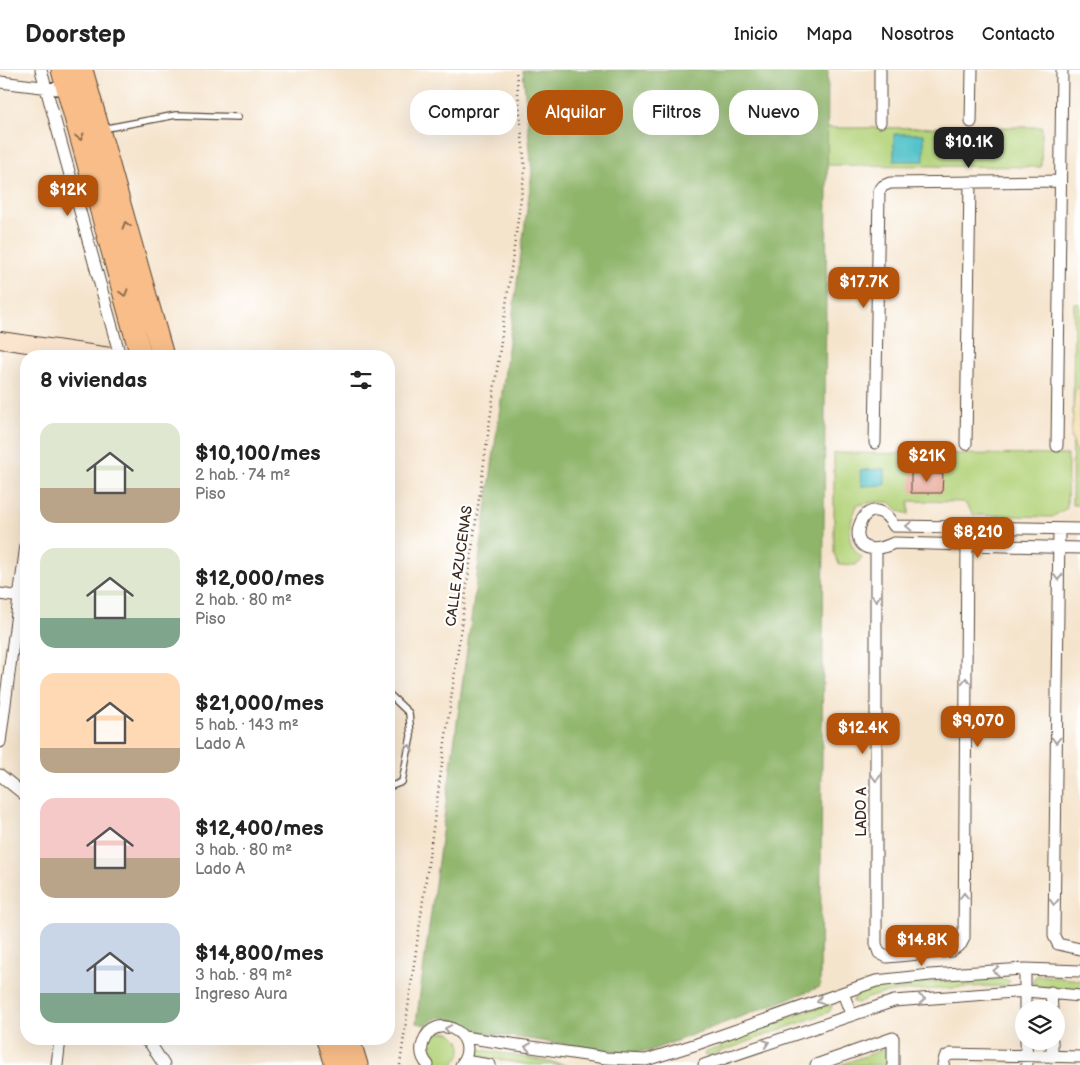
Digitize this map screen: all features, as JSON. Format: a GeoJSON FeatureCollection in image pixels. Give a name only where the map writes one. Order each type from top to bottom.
{"type":"FeatureCollection","features":[{"type":"Feature","properties":{"kind":"highway"},"geometry":{"type":"LineString","coordinates":[[82,70],[161,350]]}},
{"type":"Feature","properties":{"kind":"highway"},"geometry":{"type":"LineString","coordinates":[[58,82],[88,91]]}},
{"type":"Feature","properties":{"kind":"highway"},"geometry":{"type":"LineString","coordinates":[[58,82],[139,350]]}},
{"type":"Feature","properties":{"kind":"highway"},"geometry":{"type":"LineString","coordinates":[[330,1045],[336,1065]]}},
{"type":"Feature","properties":{"kind":"highway"},"geometry":{"type":"LineString","coordinates":[[351,1045],[357,1065]]}},
{"type":"Feature","properties":{"kind":"street"},"geometry":{"type":"LineString","coordinates":[[41,70],[58,82],[119,350]]}},
{"type":"Feature","properties":{"kind":"street"},"geometry":{"type":"LineString","coordinates":[[880,70],[880,122]]}},
{"type":"Feature","properties":{"kind":"street"},"geometry":{"type":"LineString","coordinates":[[971,122],[972,70]]}},
{"type":"Feature","properties":{"kind":"street"},"geometry":{"type":"LineString","coordinates":[[1057,446],[1062,70]]}},
{"type":"Feature","properties":{"kind":"street"},"geometry":{"type":"LineString","coordinates":[[0,82],[58,82]]}},
{"type":"Feature","properties":{"kind":"street"},"geometry":{"type":"LineString","coordinates":[[876,443],[879,192],[883,186],[890,183],[1060,181]]}},
{"type":"Feature","properties":{"kind":"street"},"geometry":{"type":"LineString","coordinates":[[966,444],[970,182]]}},
{"type":"Feature","properties":{"kind":"street"},"geometry":{"type":"LineString","coordinates":[[0,340],[47,350]]}},
{"type":"Feature","properties":{"kind":"street"},"geometry":{"type":"LineString","coordinates":[[1080,529],[894,526],[885,514],[874,512],[862,519],[858,528],[859,538],[865,546],[876,550],[894,543],[1080,548]]}},
{"type":"Feature","properties":{"kind":"street"},"geometry":{"type":"LineString","coordinates":[[1059,529],[1054,936],[1058,944],[1080,949]]}},
{"type":"Feature","properties":{"kind":"street","name":"LADO A"},"geometry":{"type":"LineString","coordinates":[[876,550],[876,944],[879,953],[887,957],[951,951],[961,944],[964,938],[967,545]]}},
{"type":"Feature","properties":{"kind":"street"},"geometry":{"type":"LineString","coordinates":[[0,594],[20,597]]}},
{"type":"Feature","properties":{"kind":"street"},"geometry":{"type":"LineString","coordinates":[[0,742],[20,610]]}},
{"type":"Feature","properties":{"kind":"street"},"geometry":{"type":"LineString","coordinates":[[0,775],[20,791]]}},
{"type":"Feature","properties":{"kind":"street"},"geometry":{"type":"LineString","coordinates":[[464,1038],[605,1061],[654,1058],[876,981],[930,975],[1026,969],[1080,971]]}},
{"type":"Feature","properties":{"kind":"street"},"geometry":{"type":"LineString","coordinates":[[1026,969],[1026,1000]]}},
{"type":"Feature","properties":{"kind":"street"},"geometry":{"type":"LineString","coordinates":[[704,1065],[894,1001],[1026,991],[1080,996]]}},
{"type":"Feature","properties":{"kind":"street"},"geometry":{"type":"LineString","coordinates":[[1052,992],[1052,1000]]}},
{"type":"Feature","properties":{"kind":"street"},"geometry":{"type":"LineString","coordinates":[[843,993],[851,1014]]}},
{"type":"Feature","properties":{"kind":"street"},"geometry":{"type":"LineString","coordinates":[[428,1065],[422,1054],[422,1047],[427,1034],[433,1030],[446,1027],[459,1032],[464,1038],[467,1045],[467,1053],[463,1063],[490,1065]]}},
{"type":"Feature","properties":{"kind":"street"},"geometry":{"type":"LineString","coordinates":[[816,1065],[893,1038],[893,1065]]}},
{"type":"Feature","properties":{"kind":"street"},"geometry":{"type":"LineString","coordinates":[[57,1065],[59,1045]]}},
{"type":"Feature","properties":{"kind":"street"},"geometry":{"type":"LineString","coordinates":[[151,1045],[164,1065]]}},
{"type":"Feature","properties":{"kind":"street"},"geometry":{"type":"LineString","coordinates":[[1052,1050],[1052,1056]]}},
{"type":"Feature","properties":{"kind":"street"},"geometry":{"type":"LineString","coordinates":[[943,1065],[945,1058],[951,1054],[1027,1060],[1052,1056],[1080,1057]]}},
{"type":"Feature","properties":{"kind":"lane"},"geometry":{"type":"LineString","coordinates":[[99,129],[176,115],[238,118]]}},
{"type":"Feature","properties":{"kind":"lane"},"geometry":{"type":"LineString","coordinates":[[395,700],[409,713],[411,736],[402,782],[395,785]]}},
{"type":"Feature","properties":{"kind":"path","name":"CALLE AZUCENAS"},"geometry":{"type":"LineString","coordinates":[[400,1065],[525,169],[516,70]]}},
{"type":"Feature","properties":{"kind":"green space"},"geometry":{"type":"Polygon","coordinates":[[[523,70],[828,70],[820,987],[649,1051],[625,1053],[465,1030],[451,1020],[442,1017],[433,1020],[428,1025],[416,1023],[532,173],[529,135],[623,135],[623,90],[527,90],[527,116],[523,70]]]}},
{"type":"Feature","properties":{"kind":"green space"},"geometry":{"type":"Polygon","coordinates":[[[1042,127],[1041,167],[827,165],[827,128],[1042,127]]]}},
{"type":"Feature","properties":{"kind":"green space"},"geometry":{"type":"Polygon","coordinates":[[[1074,303],[1080,304],[1080,505],[1072,505],[1074,303]]]}},
{"type":"Feature","properties":{"kind":"green space"},"geometry":{"type":"Polygon","coordinates":[[[834,453],[1068,455],[1067,508],[1052,517],[974,515],[964,502],[909,501],[909,514],[899,511],[890,502],[857,505],[850,526],[850,539],[856,552],[862,557],[856,565],[839,564],[834,553],[834,453]]]}},
{"type":"Feature","properties":{"kind":"green space"},"geometry":{"type":"Polygon","coordinates":[[[1037,975],[1080,980],[1080,990],[1035,986],[1033,979],[1037,975]]]}},
{"type":"Feature","properties":{"kind":"green space"},"geometry":{"type":"Polygon","coordinates":[[[1005,979],[1010,981],[1006,986],[898,991],[874,996],[858,1003],[852,1002],[857,993],[912,983],[1005,979]]]}},
{"type":"Feature","properties":{"kind":"green space"},"geometry":{"type":"Polygon","coordinates":[[[827,1004],[832,1007],[829,1012],[709,1056],[704,1054],[709,1050],[721,1048],[721,1043],[724,1041],[827,1004]]]}},
{"type":"Feature","properties":{"kind":"green space"},"geometry":{"type":"Polygon","coordinates":[[[444,1032],[456,1037],[461,1049],[456,1061],[444,1066],[432,1061],[427,1049],[432,1037],[444,1032]]]}},
{"type":"Feature","properties":{"kind":"green space"},"geometry":{"type":"Polygon","coordinates":[[[887,1048],[887,1065],[840,1065],[887,1048]]]}},
{"type":"Feature","properties":{"kind":"green space"},"geometry":{"type":"Polygon","coordinates":[[[479,1049],[566,1065],[529,1065],[478,1056],[476,1051],[479,1049]]]}},
{"type":"Feature","properties":{"kind":"sand"},"geometry":{"type":"Polygon","coordinates":[[[1080,386],[1080,473],[1078,458],[1071,437],[1075,390],[1080,386]]]}},
{"type":"Feature","properties":{"kind":"water"},"geometry":{"type":"Polygon","coordinates":[[[894,134],[924,134],[924,161],[894,161],[894,134]]]}},
{"type":"Feature","properties":{"kind":"water"},"geometry":{"type":"Polygon","coordinates":[[[885,469],[885,485],[861,486],[860,470],[885,469]]]}},
{"type":"Feature","properties":{"kind":"building"},"geometry":{"type":"Polygon","coordinates":[[[911,473],[943,474],[942,493],[911,493],[911,473]]]}}]}
